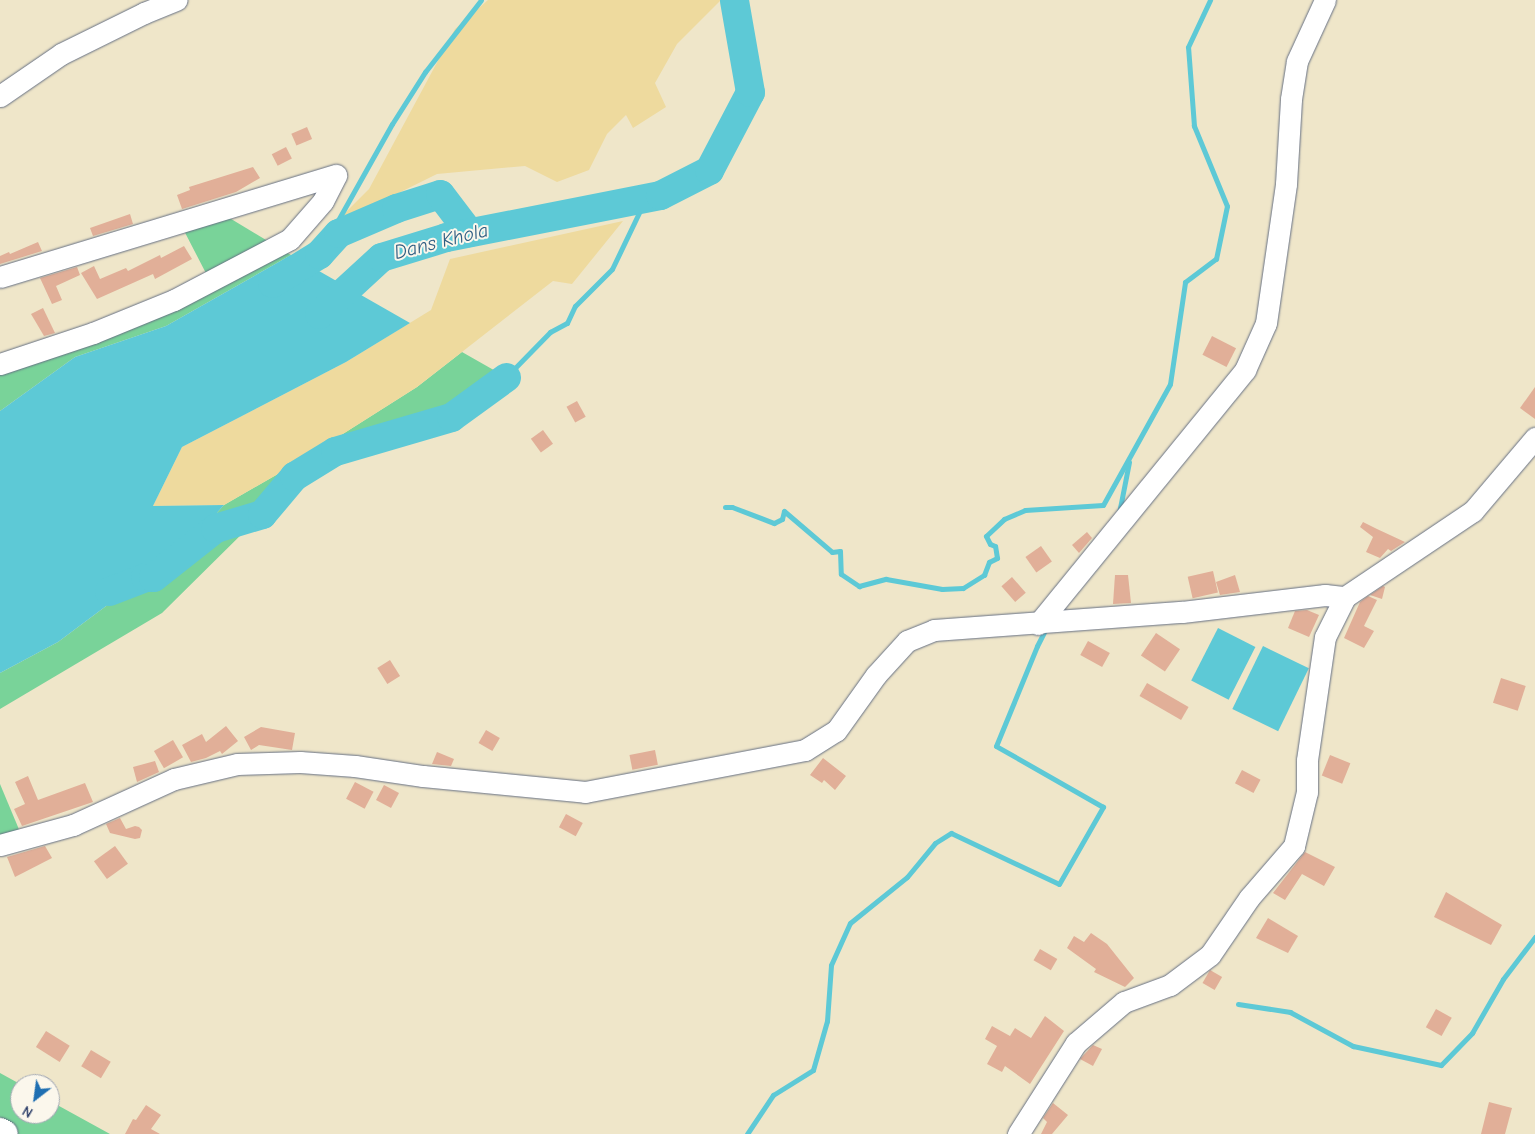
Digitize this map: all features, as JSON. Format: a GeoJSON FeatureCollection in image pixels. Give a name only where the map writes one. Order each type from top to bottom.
{"type":"FeatureCollection","features":[{"type":"Feature","properties":{"kind":"highway"},"geometry":{"type":"LineString","coordinates":[[0,1132],[4,1134]]}},
{"type":"Feature","properties":{"kind":"street"},"geometry":{"type":"LineString","coordinates":[[0,96],[61,54],[176,0]]}},
{"type":"Feature","properties":{"kind":"street"},"geometry":{"type":"LineString","coordinates":[[1038,624],[1245,370],[1266,323],[1286,184],[1291,99],[1297,61],[1325,0]]}},
{"type":"Feature","properties":{"kind":"street"},"geometry":{"type":"LineString","coordinates":[[0,277],[336,175],[323,201],[290,240],[174,300],[93,333],[0,364]]}},
{"type":"Feature","properties":{"kind":"street"},"geometry":{"type":"LineString","coordinates":[[1018,1134],[1076,1042],[1124,1002],[1170,985],[1210,955],[1249,898],[1294,846],[1307,792],[1307,760],[1325,637],[1345,596],[1473,511],[1535,438]]}},
{"type":"Feature","properties":{"kind":"street"},"geometry":{"type":"LineString","coordinates":[[0,845],[73,825],[174,780],[237,764],[300,762],[355,766],[423,776],[585,792],[772,758],[806,750],[836,731],[876,676],[907,642],[934,630],[1038,624],[1182,612],[1325,595],[1345,596]]}},
{"type":"Feature","properties":{"kind":"green space"},"geometry":{"type":"Polygon","coordinates":[[[213,208],[291,255],[166,326],[75,357],[0,411],[0,364],[210,281],[179,221],[213,208]]]}},
{"type":"Feature","properties":{"kind":"green space"},"geometry":{"type":"Polygon","coordinates":[[[462,352],[506,377],[451,417],[335,451],[294,476],[262,514],[162,613],[0,709],[0,673],[58,642],[145,577],[206,525],[224,505],[297,463],[417,387],[462,352]]]}},
{"type":"Feature","properties":{"kind":"green space"},"geometry":{"type":"Polygon","coordinates":[[[0,784],[23,839],[0,845],[0,784]]]}},
{"type":"Feature","properties":{"kind":"green space"},"geometry":{"type":"Polygon","coordinates":[[[0,1073],[10,1078],[10,1124],[60,1124],[60,1106],[110,1134],[0,1134],[0,1073]]]}},
{"type":"Feature","properties":{"kind":"sand"},"geometry":{"type":"Polygon","coordinates":[[[488,0],[721,0],[677,44],[655,83],[666,107],[633,128],[626,115],[607,134],[589,170],[557,182],[525,166],[437,174],[332,226],[369,189],[455,29],[488,0]]]}},
{"type":"Feature","properties":{"kind":"sand"},"geometry":{"type":"Polygon","coordinates":[[[623,221],[572,284],[553,281],[417,387],[297,463],[224,505],[153,506],[182,447],[346,362],[431,310],[450,259],[623,221]]]}},
{"type":"Feature","properties":{"kind":"water"},"geometry":{"type":"Polygon","coordinates":[[[291,255],[410,323],[346,362],[182,447],[153,506],[224,505],[206,525],[145,577],[58,642],[0,673],[0,411],[75,357],[166,326],[291,255]]]}},
{"type":"Feature","properties":{"kind":"water"},"geometry":{"type":"Polygon","coordinates":[[[1218,628],[1255,647],[1229,700],[1191,681],[1218,628]]]}},
{"type":"Feature","properties":{"kind":"water"},"geometry":{"type":"Polygon","coordinates":[[[1263,646],[1309,668],[1278,731],[1232,709],[1263,646]]]}},
{"type":"Feature","properties":{"kind":"building"},"geometry":{"type":"Polygon","coordinates":[[[307,127],[312,139],[296,146],[291,134],[307,127]]]}},
{"type":"Feature","properties":{"kind":"building"},"geometry":{"type":"Polygon","coordinates":[[[286,147],[292,159],[278,166],[272,154],[286,147]]]}},
{"type":"Feature","properties":{"kind":"building"},"geometry":{"type":"Polygon","coordinates":[[[253,167],[260,178],[236,192],[182,209],[177,195],[190,190],[189,187],[253,167]]]}},
{"type":"Feature","properties":{"kind":"building"},"geometry":{"type":"Polygon","coordinates":[[[130,214],[133,224],[93,236],[90,228],[130,214]]]}},
{"type":"Feature","properties":{"kind":"building"},"geometry":{"type":"Polygon","coordinates":[[[38,242],[42,251],[0,264],[0,256],[9,252],[10,254],[38,242]]]}},
{"type":"Feature","properties":{"kind":"building"},"geometry":{"type":"Polygon","coordinates":[[[184,246],[192,259],[155,279],[153,274],[97,299],[81,273],[94,266],[100,279],[126,268],[128,271],[160,255],[161,258],[184,246]]]}},
{"type":"Feature","properties":{"kind":"building"},"geometry":{"type":"Polygon","coordinates":[[[77,267],[80,275],[56,286],[62,300],[52,304],[40,278],[77,267]]]}},
{"type":"Feature","properties":{"kind":"building"},"geometry":{"type":"Polygon","coordinates":[[[43,308],[55,333],[44,336],[31,314],[43,308]]]}},
{"type":"Feature","properties":{"kind":"building"},"geometry":{"type":"Polygon","coordinates":[[[1212,336],[1236,348],[1227,367],[1202,355],[1212,336]]]}},
{"type":"Feature","properties":{"kind":"building"},"geometry":{"type":"Polygon","coordinates":[[[1535,387],[1535,419],[1520,408],[1535,387]]]}},
{"type":"Feature","properties":{"kind":"building"},"geometry":{"type":"Polygon","coordinates":[[[577,401],[586,417],[575,423],[567,407],[577,401]]]}},
{"type":"Feature","properties":{"kind":"building"},"geometry":{"type":"Polygon","coordinates":[[[543,430],[553,444],[541,453],[531,439],[543,430]]]}},
{"type":"Feature","properties":{"kind":"building"},"geometry":{"type":"Polygon","coordinates":[[[1363,522],[1405,542],[1391,551],[1388,549],[1380,558],[1366,552],[1373,537],[1360,527],[1363,522]]]}},
{"type":"Feature","properties":{"kind":"building"},"geometry":{"type":"Polygon","coordinates":[[[1087,532],[1092,538],[1079,553],[1072,545],[1087,532]]]}},
{"type":"Feature","properties":{"kind":"building"},"geometry":{"type":"Polygon","coordinates":[[[1041,546],[1052,562],[1036,572],[1025,557],[1041,546]]]}},
{"type":"Feature","properties":{"kind":"building"},"geometry":{"type":"Polygon","coordinates":[[[1213,571],[1218,592],[1193,598],[1188,577],[1213,571]]]}},
{"type":"Feature","properties":{"kind":"building"},"geometry":{"type":"Polygon","coordinates":[[[1115,575],[1128,575],[1131,603],[1113,604],[1115,575]]]}},
{"type":"Feature","properties":{"kind":"building"},"geometry":{"type":"Polygon","coordinates":[[[1235,575],[1240,592],[1220,595],[1216,582],[1235,575]]]}},
{"type":"Feature","properties":{"kind":"building"},"geometry":{"type":"Polygon","coordinates":[[[1012,577],[1026,593],[1015,602],[1001,586],[1012,577]]]}},
{"type":"Feature","properties":{"kind":"building"},"geometry":{"type":"Polygon","coordinates":[[[1383,586],[1385,587],[1382,599],[1370,595],[1383,586]]]}},
{"type":"Feature","properties":{"kind":"building"},"geometry":{"type":"Polygon","coordinates":[[[1368,596],[1377,600],[1364,626],[1374,631],[1364,648],[1344,638],[1360,602],[1368,596]]]}},
{"type":"Feature","properties":{"kind":"building"},"geometry":{"type":"Polygon","coordinates":[[[1307,610],[1319,615],[1309,637],[1288,628],[1295,611],[1307,610]]]}},
{"type":"Feature","properties":{"kind":"building"},"geometry":{"type":"Polygon","coordinates":[[[1156,633],[1180,649],[1165,672],[1141,655],[1156,633]]]}},
{"type":"Feature","properties":{"kind":"building"},"geometry":{"type":"Polygon","coordinates":[[[1088,641],[1110,653],[1102,667],[1080,655],[1088,641]]]}},
{"type":"Feature","properties":{"kind":"building"},"geometry":{"type":"Polygon","coordinates":[[[390,660],[400,676],[387,684],[377,668],[390,660]]]}},
{"type":"Feature","properties":{"kind":"building"},"geometry":{"type":"Polygon","coordinates":[[[1501,678],[1526,686],[1518,711],[1493,703],[1501,678]]]}},
{"type":"Feature","properties":{"kind":"building"},"geometry":{"type":"Polygon","coordinates":[[[1147,683],[1189,707],[1181,720],[1140,696],[1147,683]]]}},
{"type":"Feature","properties":{"kind":"building"},"geometry":{"type":"Polygon","coordinates":[[[226,726],[238,741],[222,754],[220,751],[206,758],[191,762],[182,745],[202,734],[206,742],[226,726]]]}},
{"type":"Feature","properties":{"kind":"building"},"geometry":{"type":"Polygon","coordinates":[[[261,727],[295,733],[292,750],[259,745],[251,750],[244,737],[261,727]]]}},
{"type":"Feature","properties":{"kind":"building"},"geometry":{"type":"Polygon","coordinates":[[[486,730],[500,738],[492,751],[478,743],[486,730]]]}},
{"type":"Feature","properties":{"kind":"building"},"geometry":{"type":"Polygon","coordinates":[[[173,740],[183,757],[164,768],[154,751],[173,740]]]}},
{"type":"Feature","properties":{"kind":"building"},"geometry":{"type":"Polygon","coordinates":[[[655,750],[658,765],[632,770],[629,755],[655,750]]]}},
{"type":"Feature","properties":{"kind":"building"},"geometry":{"type":"Polygon","coordinates":[[[437,752],[454,759],[451,766],[432,764],[437,752]]]}},
{"type":"Feature","properties":{"kind":"building"},"geometry":{"type":"Polygon","coordinates":[[[1330,755],[1350,763],[1342,784],[1322,775],[1330,755]]]}},
{"type":"Feature","properties":{"kind":"building"},"geometry":{"type":"Polygon","coordinates":[[[823,758],[846,776],[835,790],[824,780],[822,783],[810,775],[823,758]]]}},
{"type":"Feature","properties":{"kind":"building"},"geometry":{"type":"Polygon","coordinates":[[[155,761],[159,772],[137,782],[133,767],[155,761]]]}},
{"type":"Feature","properties":{"kind":"building"},"geometry":{"type":"Polygon","coordinates":[[[1242,770],[1261,780],[1253,793],[1235,783],[1242,770]]]}},
{"type":"Feature","properties":{"kind":"building"},"geometry":{"type":"Polygon","coordinates":[[[28,776],[38,800],[85,783],[93,802],[22,826],[14,809],[25,804],[15,782],[28,776]]]}},
{"type":"Feature","properties":{"kind":"building"},"geometry":{"type":"Polygon","coordinates":[[[355,782],[374,792],[365,809],[346,799],[355,782]]]}},
{"type":"Feature","properties":{"kind":"building"},"geometry":{"type":"Polygon","coordinates":[[[384,785],[399,793],[391,808],[376,800],[384,785]]]}},
{"type":"Feature","properties":{"kind":"building"},"geometry":{"type":"Polygon","coordinates":[[[566,814],[583,823],[576,836],[559,827],[566,814]]]}},
{"type":"Feature","properties":{"kind":"building"},"geometry":{"type":"Polygon","coordinates":[[[120,818],[126,829],[135,826],[142,830],[140,838],[135,839],[110,833],[106,824],[120,818]]]}},
{"type":"Feature","properties":{"kind":"building"},"geometry":{"type":"Polygon","coordinates":[[[45,846],[52,858],[15,877],[7,857],[45,846]]]}},
{"type":"Feature","properties":{"kind":"building"},"geometry":{"type":"Polygon","coordinates":[[[115,846],[128,864],[107,879],[94,861],[115,846]]]}},
{"type":"Feature","properties":{"kind":"building"},"geometry":{"type":"Polygon","coordinates":[[[1305,852],[1335,867],[1324,886],[1302,874],[1285,900],[1273,893],[1305,852]]]}},
{"type":"Feature","properties":{"kind":"building"},"geometry":{"type":"Polygon","coordinates":[[[1446,892],[1502,925],[1491,945],[1434,917],[1446,892]]]}},
{"type":"Feature","properties":{"kind":"building"},"geometry":{"type":"Polygon","coordinates":[[[1268,918],[1298,936],[1288,953],[1256,938],[1268,918]]]}},
{"type":"Feature","properties":{"kind":"building"},"geometry":{"type":"Polygon","coordinates":[[[1091,933],[1107,944],[1134,978],[1125,987],[1094,972],[1096,969],[1067,948],[1074,936],[1084,942],[1091,933]]]}},
{"type":"Feature","properties":{"kind":"building"},"geometry":{"type":"Polygon","coordinates":[[[1040,949],[1057,959],[1051,970],[1034,960],[1040,949]]]}},
{"type":"Feature","properties":{"kind":"building"},"geometry":{"type":"Polygon","coordinates":[[[1210,970],[1222,977],[1215,990],[1202,983],[1210,970]]]}},
{"type":"Feature","properties":{"kind":"building"},"geometry":{"type":"Polygon","coordinates":[[[1436,1009],[1452,1018],[1442,1036],[1426,1027],[1436,1009]]]}},
{"type":"Feature","properties":{"kind":"building"},"geometry":{"type":"Polygon","coordinates":[[[1045,1016],[1064,1031],[1030,1084],[1005,1066],[1002,1072],[987,1064],[997,1046],[985,1039],[992,1026],[1010,1036],[1015,1028],[1031,1038],[1045,1016]]]}},
{"type":"Feature","properties":{"kind":"building"},"geometry":{"type":"Polygon","coordinates":[[[46,1031],[70,1046],[60,1062],[36,1047],[46,1031]]]}},
{"type":"Feature","properties":{"kind":"building"},"geometry":{"type":"Polygon","coordinates":[[[1093,1045],[1102,1049],[1093,1066],[1080,1059],[1093,1045]]]}},
{"type":"Feature","properties":{"kind":"building"},"geometry":{"type":"Polygon","coordinates":[[[91,1050],[111,1062],[101,1078],[81,1066],[91,1050]]]}},
{"type":"Feature","properties":{"kind":"building"},"geometry":{"type":"Polygon","coordinates":[[[1489,1102],[1512,1108],[1505,1134],[1481,1134],[1489,1102]]]}},
{"type":"Feature","properties":{"kind":"building"},"geometry":{"type":"Polygon","coordinates":[[[1053,1103],[1068,1115],[1052,1134],[1041,1134],[1047,1122],[1043,1118],[1053,1103]]]}},
{"type":"Feature","properties":{"kind":"building"},"geometry":{"type":"Polygon","coordinates":[[[146,1105],[161,1115],[151,1129],[160,1134],[125,1134],[133,1119],[136,1120],[146,1105]]]}},
{"type":"Feature","properties":{"kind":"waterway"},"geometry":{"type":"LineString","coordinates":[[319,254],[392,124],[425,72],[481,0]]}},
{"type":"Feature","properties":{"kind":"waterway","name":"Dans Khola"},"geometry":{"type":"LineString","coordinates":[[319,314],[381,257],[446,237],[660,195],[709,170],[750,92],[734,0]]}},
{"type":"Feature","properties":{"kind":"waterway"},"geometry":{"type":"LineString","coordinates":[[725,507],[732,507],[774,523],[782,519],[784,511],[832,552],[840,551],[841,574],[859,586],[886,579],[942,589],[963,588],[984,575],[989,562],[997,558],[995,546],[990,544],[986,536],[1004,519],[1025,510],[1103,505],[1170,384],[1185,282],[1216,259],[1227,206],[1194,126],[1188,47],[1210,0]]}},
{"type":"Feature","properties":{"kind":"waterway"},"geometry":{"type":"LineString","coordinates":[[272,283],[319,254],[338,233],[396,208],[440,194],[469,232]]}},
{"type":"Feature","properties":{"kind":"waterway"},"geometry":{"type":"LineString","coordinates":[[506,377],[550,332],[567,323],[575,306],[612,269],[646,198]]}},
{"type":"Feature","properties":{"kind":"waterway"},"geometry":{"type":"LineString","coordinates":[[109,591],[145,577],[153,577],[215,528],[262,514],[294,476],[335,451],[451,417],[506,377]]}},
{"type":"Feature","properties":{"kind":"waterway"},"geometry":{"type":"LineString","coordinates":[[1119,513],[1129,462]]}},
{"type":"Feature","properties":{"kind":"waterway"},"geometry":{"type":"LineString","coordinates":[[747,1134],[773,1095],[813,1070],[827,1021],[831,965],[850,923],[907,877],[935,843],[951,833],[1059,884],[1103,807],[996,746],[1046,628]]}},
{"type":"Feature","properties":{"kind":"waterway"},"geometry":{"type":"LineString","coordinates":[[1238,1004],[1290,1012],[1353,1046],[1441,1065],[1472,1033],[1503,979],[1535,937]]}}]}
